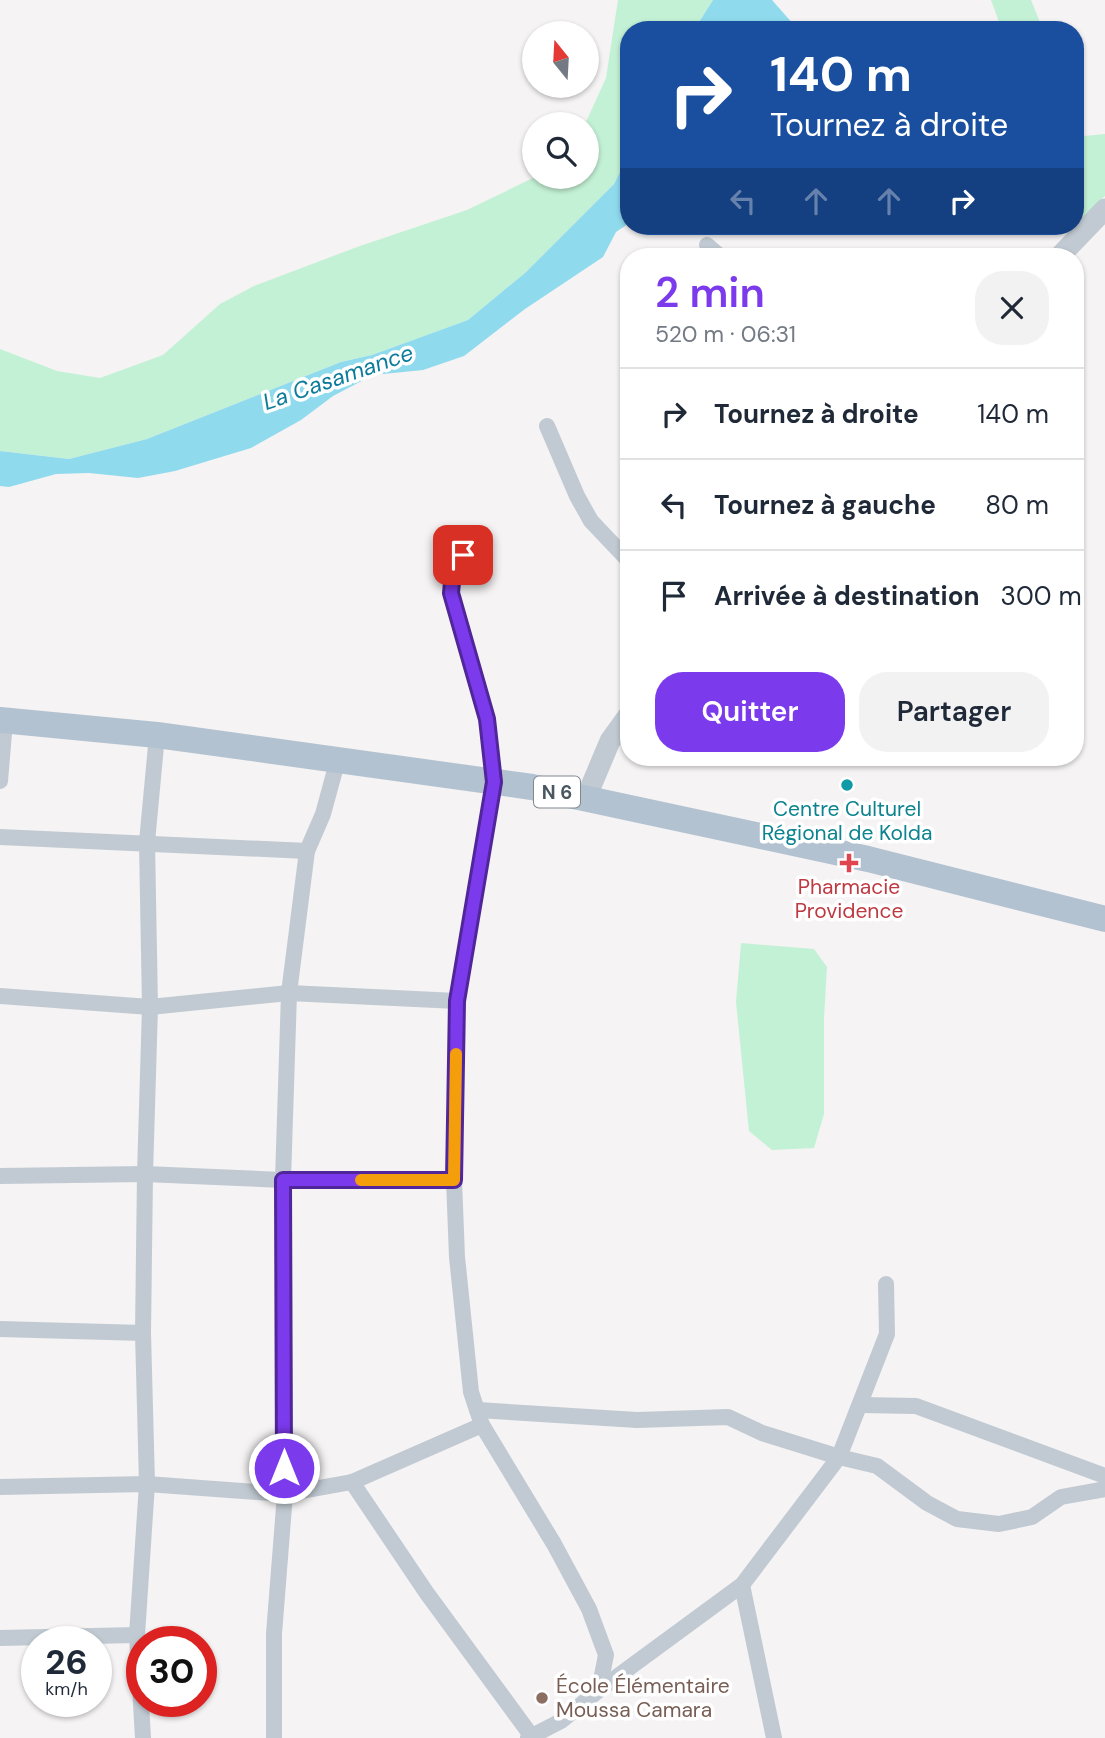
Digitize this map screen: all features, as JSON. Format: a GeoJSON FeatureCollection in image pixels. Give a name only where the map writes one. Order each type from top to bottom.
{"type":"FeatureCollection","features":[{"type":"Feature","properties":{"kind":"main road","name":"N 6"},"geometry":{"type":"LineString","coordinates":[[3,721],[157,735],[338,759],[586,798],[868,859],[1105,919]]}},
{"type":"Feature","properties":{"kind":"street"},"geometry":{"type":"LineString","coordinates":[[1084,231],[1105,209]]}},
{"type":"Feature","properties":{"kind":"street"},"geometry":{"type":"LineString","coordinates":[[1068,248],[1080,235]]}},
{"type":"Feature","properties":{"kind":"street"},"geometry":{"type":"LineString","coordinates":[[707,244],[711,248]]}},
{"type":"Feature","properties":{"kind":"street"},"geometry":{"type":"LineString","coordinates":[[547,426],[577,496],[591,521],[620,552]]}},
{"type":"Feature","properties":{"kind":"street"},"geometry":{"type":"LineString","coordinates":[[483,536],[463,555],[453,572],[451,593],[487,719],[494,782],[457,1001],[454,1180],[460,1284],[471,1392],[480,1418],[589,1609],[606,1655],[599,1690]]}},
{"type":"Feature","properties":{"kind":"street"},"geometry":{"type":"LineString","coordinates":[[0,781],[3,721]]}},
{"type":"Feature","properties":{"kind":"street"},"geometry":{"type":"LineString","coordinates":[[586,798],[610,741],[620,727]]}},
{"type":"Feature","properties":{"kind":"street"},"geometry":{"type":"LineString","coordinates":[[138,1626],[146,1484],[145,1174],[150,1007],[146,842],[157,735]]}},
{"type":"Feature","properties":{"kind":"street"},"geometry":{"type":"LineString","coordinates":[[274,1738],[274,1634],[285,1494],[283,1180],[289,993],[307,851],[323,814],[338,759]]}},
{"type":"Feature","properties":{"kind":"street"},"geometry":{"type":"LineString","coordinates":[[0,837],[307,851]]}},
{"type":"Feature","properties":{"kind":"street"},"geometry":{"type":"LineString","coordinates":[[0,996],[150,1007],[289,993],[457,1001]]}},
{"type":"Feature","properties":{"kind":"street"},"geometry":{"type":"LineString","coordinates":[[0,1176],[145,1174],[283,1180],[454,1180]]}},
{"type":"Feature","properties":{"kind":"street"},"geometry":{"type":"LineString","coordinates":[[352,1482],[426,1592],[531,1737],[561,1721],[742,1585],[839,1458],[887,1334],[886,1284]]}},
{"type":"Feature","properties":{"kind":"street"},"geometry":{"type":"LineString","coordinates":[[0,1329],[144,1333]]}},
{"type":"Feature","properties":{"kind":"street"},"geometry":{"type":"LineString","coordinates":[[861,1405],[916,1406],[1105,1476]]}},
{"type":"Feature","properties":{"kind":"street"},"geometry":{"type":"LineString","coordinates":[[0,1487],[146,1484],[285,1494],[352,1482],[480,1418],[637,1420],[728,1417],[762,1433],[839,1458],[877,1466],[927,1503],[957,1519],[999,1524],[1032,1517],[1060,1497],[1105,1489]]}},
{"type":"Feature","properties":{"kind":"street"},"geometry":{"type":"LineString","coordinates":[[742,1585],[774,1738]]}},
{"type":"Feature","properties":{"kind":"street"},"geometry":{"type":"LineString","coordinates":[[0,1638],[126,1635]]}},
{"type":"Feature","properties":{"kind":"street"},"geometry":{"type":"LineString","coordinates":[[142,1717],[143,1738]]}},
{"type":"Feature","properties":{"kind":"green space"},"geometry":{"type":"Polygon","coordinates":[[[618,0],[713,0],[700,21],[620,21],[620,172],[614,184],[525,273],[468,320],[372,355],[341,362],[147,439],[69,459],[0,451],[0,349],[57,371],[100,378],[163,355],[220,304],[254,286],[357,247],[467,210],[522,183],[522,189],[599,189],[599,112],[590,112],[606,78],[618,0]]]}},
{"type":"Feature","properties":{"kind":"green space"},"geometry":{"type":"Polygon","coordinates":[[[991,0],[1031,0],[1039,21],[999,21],[991,0]]]}},
{"type":"Feature","properties":{"kind":"green space"},"geometry":{"type":"Polygon","coordinates":[[[1105,134],[1105,196],[1084,216],[1084,136],[1105,134]]]}},
{"type":"Feature","properties":{"kind":"green space"},"geometry":{"type":"Polygon","coordinates":[[[741,943],[814,949],[827,967],[824,1114],[814,1148],[772,1150],[749,1131],[736,1002],[741,943]]]}},
{"type":"Feature","properties":{"kind":"water"},"geometry":{"type":"Polygon","coordinates":[[[713,0],[772,0],[790,21],[700,21],[713,0]]]}},
{"type":"Feature","properties":{"kind":"water","name":"La Casamance"},"geometry":{"type":"Polygon","coordinates":[[[620,172],[620,229],[603,257],[525,309],[464,356],[423,370],[373,375],[333,396],[301,420],[251,448],[175,471],[138,478],[89,473],[56,474],[9,487],[0,486],[0,451],[69,459],[147,439],[341,362],[372,355],[468,320],[525,273],[614,184],[620,172]]]}},
{"type":"Feature","properties":{"kind":"slow traffic"},"geometry":{"type":"LineString","coordinates":[[361,1180],[454,1180],[456,1054]]}},
{"type":"Feature","properties":{"kind":"place","name":"Centre Culturel Régional de Kolda"},"geometry":{"type":"Point","coordinates":[847,785]}},
{"type":"Feature","properties":{"kind":"place","name":"Pharmacie Providence"},"geometry":{"type":"Point","coordinates":[849,863]}},
{"type":"Feature","properties":{"kind":"place","name":"École Élémentaire Moussa Camara"},"geometry":{"type":"Point","coordinates":[542,1698]}},
{"type":"Feature","properties":{"kind":"route"},"geometry":{"type":"LineString","coordinates":[[284,1468],[283,1180],[454,1180],[457,1001],[494,782],[487,719],[451,593],[453,572],[463,555]]}}]}
